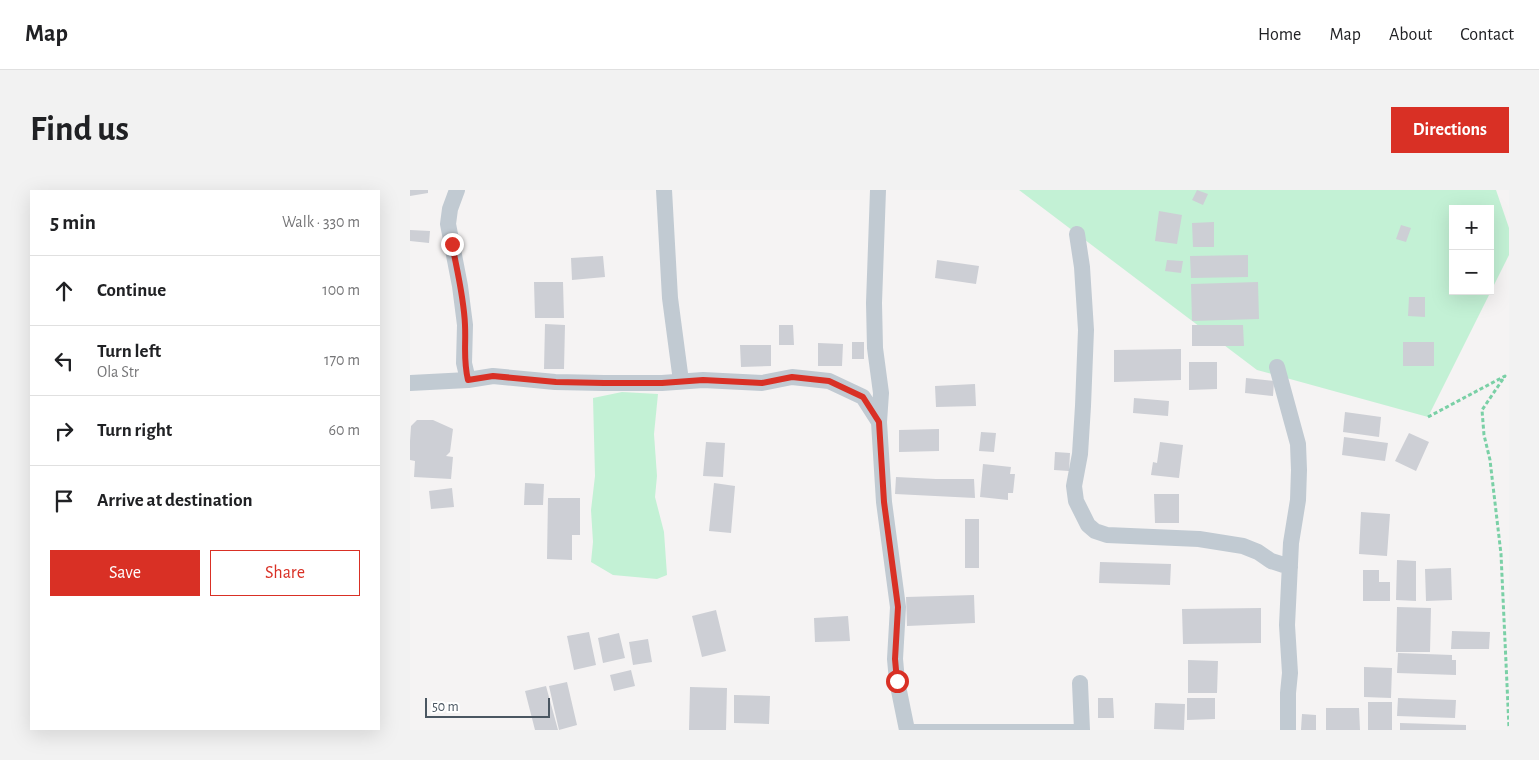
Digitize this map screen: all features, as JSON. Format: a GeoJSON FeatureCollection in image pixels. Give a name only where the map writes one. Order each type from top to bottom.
{"type":"FeatureCollection","features":[{"type":"Feature","properties":{"kind":"street"},"geometry":{"type":"LineString","coordinates":[[458,190],[450,209],[448,224],[465,324],[464,364],[468,380]]}},
{"type":"Feature","properties":{"kind":"street"},"geometry":{"type":"LineString","coordinates":[[664,190],[670,298],[681,382]]}},
{"type":"Feature","properties":{"kind":"street"},"geometry":{"type":"LineString","coordinates":[[878,190],[874,303],[875,348],[881,393],[879,422],[884,502],[898,607],[895,659],[897,681],[907,729]]}},
{"type":"Feature","properties":{"kind":"street"},"geometry":{"type":"LineString","coordinates":[[1077,234],[1082,267],[1086,330],[1084,406],[1080,454],[1074,486],[1076,501],[1088,525],[1095,531],[1106,535],[1199,539],[1243,546],[1258,552],[1271,561],[1290,566]]}},
{"type":"Feature","properties":{"kind":"street"},"geometry":{"type":"LineString","coordinates":[[1277,367],[1298,444],[1299,470],[1298,500],[1291,543],[1287,624],[1290,673],[1288,730]]}},
{"type":"Feature","properties":{"kind":"street"},"geometry":{"type":"LineString","coordinates":[[410,383],[468,380],[493,376],[556,382],[594,383],[703,380],[762,383],[792,377],[829,381],[863,397],[879,422]]}},
{"type":"Feature","properties":{"kind":"street"},"geometry":{"type":"LineString","coordinates":[[1080,683],[1082,729]]}},
{"type":"Feature","properties":{"kind":"lane"},"geometry":{"type":"LineString","coordinates":[[907,729],[1082,729]]}},
{"type":"Feature","properties":{"kind":"path"},"geometry":{"type":"LineString","coordinates":[[1428,417],[1505,376],[1482,410],[1501,554],[1509,728]]}},
{"type":"Feature","properties":{"kind":"green space"},"geometry":{"type":"Polygon","coordinates":[[[1019,190],[1496,190],[1509,228],[1509,255],[1494,285],[1494,205],[1449,205],[1449,295],[1489,295],[1428,417],[1257,370],[1019,190]]]}},
{"type":"Feature","properties":{"kind":"green space"},"geometry":{"type":"Polygon","coordinates":[[[622,392],[658,394],[654,434],[657,476],[655,497],[664,532],[667,575],[657,579],[613,575],[591,562],[593,542],[591,510],[595,476],[593,398],[622,392]]]}},
{"type":"Feature","properties":{"kind":"building"},"geometry":{"type":"Polygon","coordinates":[[[410,190],[428,190],[428,193],[410,196],[410,190]]]}},
{"type":"Feature","properties":{"kind":"building"},"geometry":{"type":"Polygon","coordinates":[[[1197,190],[1208,194],[1203,205],[1192,200],[1197,190]]]}},
{"type":"Feature","properties":{"kind":"building"},"geometry":{"type":"Polygon","coordinates":[[[1159,211],[1182,215],[1177,244],[1155,241],[1159,211]]]}},
{"type":"Feature","properties":{"kind":"building"},"geometry":{"type":"Polygon","coordinates":[[[1214,222],[1214,247],[1193,247],[1192,223],[1214,222]]]}},
{"type":"Feature","properties":{"kind":"building"},"geometry":{"type":"Polygon","coordinates":[[[1401,225],[1411,228],[1406,242],[1396,239],[1401,225]]]}},
{"type":"Feature","properties":{"kind":"building"},"geometry":{"type":"Polygon","coordinates":[[[410,230],[430,231],[429,243],[410,241],[410,230]]]}},
{"type":"Feature","properties":{"kind":"building"},"geometry":{"type":"Polygon","coordinates":[[[1248,255],[1248,277],[1191,278],[1190,256],[1248,255]]]}},
{"type":"Feature","properties":{"kind":"building"},"geometry":{"type":"Polygon","coordinates":[[[603,256],[605,277],[572,280],[571,258],[603,256]]]}},
{"type":"Feature","properties":{"kind":"building"},"geometry":{"type":"Polygon","coordinates":[[[937,260],[979,266],[976,284],[935,278],[937,260]]]}},
{"type":"Feature","properties":{"kind":"building"},"geometry":{"type":"Polygon","coordinates":[[[1167,260],[1183,261],[1181,273],[1165,271],[1167,260]]]}},
{"type":"Feature","properties":{"kind":"building"},"geometry":{"type":"Polygon","coordinates":[[[534,282],[563,282],[564,318],[535,318],[534,282]]]}},
{"type":"Feature","properties":{"kind":"building"},"geometry":{"type":"Polygon","coordinates":[[[1258,282],[1259,319],[1192,321],[1191,284],[1258,282]]]}},
{"type":"Feature","properties":{"kind":"building"},"geometry":{"type":"Polygon","coordinates":[[[1409,297],[1425,297],[1425,317],[1408,316],[1409,297]]]}},
{"type":"Feature","properties":{"kind":"building"},"geometry":{"type":"Polygon","coordinates":[[[545,324],[565,325],[564,369],[544,369],[545,324]]]}},
{"type":"Feature","properties":{"kind":"building"},"geometry":{"type":"Polygon","coordinates":[[[779,325],[793,325],[794,345],[779,345],[779,325]]]}},
{"type":"Feature","properties":{"kind":"building"},"geometry":{"type":"Polygon","coordinates":[[[1192,325],[1243,325],[1244,346],[1192,346],[1192,325]]]}},
{"type":"Feature","properties":{"kind":"building"},"geometry":{"type":"Polygon","coordinates":[[[852,342],[864,342],[864,359],[852,359],[852,342]]]}},
{"type":"Feature","properties":{"kind":"building"},"geometry":{"type":"Polygon","coordinates":[[[1403,342],[1434,342],[1434,366],[1403,366],[1403,342]]]}},
{"type":"Feature","properties":{"kind":"building"},"geometry":{"type":"Polygon","coordinates":[[[818,343],[843,344],[842,366],[818,366],[818,343]]]}},
{"type":"Feature","properties":{"kind":"building"},"geometry":{"type":"Polygon","coordinates":[[[740,345],[771,345],[771,366],[741,367],[740,345]]]}},
{"type":"Feature","properties":{"kind":"building"},"geometry":{"type":"Polygon","coordinates":[[[1181,349],[1181,380],[1114,382],[1114,350],[1181,349]]]}},
{"type":"Feature","properties":{"kind":"building"},"geometry":{"type":"Polygon","coordinates":[[[1189,362],[1217,362],[1217,389],[1189,390],[1189,362]]]}},
{"type":"Feature","properties":{"kind":"building"},"geometry":{"type":"Polygon","coordinates":[[[1246,378],[1274,381],[1273,396],[1245,393],[1246,378]]]}},
{"type":"Feature","properties":{"kind":"building"},"geometry":{"type":"Polygon","coordinates":[[[975,384],[976,406],[936,407],[935,386],[975,384]]]}},
{"type":"Feature","properties":{"kind":"building"},"geometry":{"type":"Polygon","coordinates":[[[1134,398],[1169,401],[1168,416],[1133,413],[1134,398]]]}},
{"type":"Feature","properties":{"kind":"building"},"geometry":{"type":"Polygon","coordinates":[[[1345,412],[1381,417],[1379,437],[1343,432],[1345,412]]]}},
{"type":"Feature","properties":{"kind":"building"},"geometry":{"type":"Polygon","coordinates":[[[417,420],[433,420],[453,429],[450,452],[446,456],[453,457],[451,479],[414,477],[415,461],[410,460],[410,441],[411,426],[417,420]]]}},
{"type":"Feature","properties":{"kind":"building"},"geometry":{"type":"Polygon","coordinates":[[[939,429],[939,451],[899,452],[899,430],[939,429]]]}},
{"type":"Feature","properties":{"kind":"building"},"geometry":{"type":"Polygon","coordinates":[[[981,432],[996,433],[994,452],[979,451],[981,432]]]}},
{"type":"Feature","properties":{"kind":"building"},"geometry":{"type":"Polygon","coordinates":[[[1409,433],[1429,442],[1416,471],[1395,461],[1409,433]]]}},
{"type":"Feature","properties":{"kind":"building"},"geometry":{"type":"Polygon","coordinates":[[[1344,437],[1388,443],[1385,461],[1342,455],[1344,437]]]}},
{"type":"Feature","properties":{"kind":"building"},"geometry":{"type":"Polygon","coordinates":[[[706,442],[725,443],[723,477],[703,476],[706,442]]]}},
{"type":"Feature","properties":{"kind":"building"},"geometry":{"type":"Polygon","coordinates":[[[1160,442],[1183,445],[1179,478],[1151,475],[1153,462],[1157,463],[1160,442]]]}},
{"type":"Feature","properties":{"kind":"building"},"geometry":{"type":"Polygon","coordinates":[[[1055,452],[1070,453],[1069,471],[1054,470],[1055,452]]]}},
{"type":"Feature","properties":{"kind":"building"},"geometry":{"type":"Polygon","coordinates":[[[983,464],[1011,467],[1010,474],[1015,474],[1013,493],[1008,493],[1008,500],[980,497],[983,464]]]}},
{"type":"Feature","properties":{"kind":"building"},"geometry":{"type":"Polygon","coordinates":[[[896,477],[974,479],[975,498],[895,494],[896,477]]]}},
{"type":"Feature","properties":{"kind":"building"},"geometry":{"type":"Polygon","coordinates":[[[525,483],[544,484],[543,505],[524,505],[525,483]]]}},
{"type":"Feature","properties":{"kind":"building"},"geometry":{"type":"Polygon","coordinates":[[[714,483],[735,486],[731,533],[709,531],[714,483]]]}},
{"type":"Feature","properties":{"kind":"building"},"geometry":{"type":"Polygon","coordinates":[[[452,488],[454,507],[431,509],[429,491],[452,488]]]}},
{"type":"Feature","properties":{"kind":"building"},"geometry":{"type":"Polygon","coordinates":[[[1154,494],[1179,494],[1179,523],[1155,523],[1154,494]]]}},
{"type":"Feature","properties":{"kind":"building"},"geometry":{"type":"Polygon","coordinates":[[[548,498],[580,498],[580,535],[572,535],[572,560],[547,559],[548,498]]]}},
{"type":"Feature","properties":{"kind":"building"},"geometry":{"type":"Polygon","coordinates":[[[1361,512],[1390,514],[1387,556],[1359,554],[1361,512]]]}},
{"type":"Feature","properties":{"kind":"building"},"geometry":{"type":"Polygon","coordinates":[[[965,519],[979,519],[979,568],[965,568],[965,519]]]}},
{"type":"Feature","properties":{"kind":"building"},"geometry":{"type":"Polygon","coordinates":[[[1397,560],[1416,561],[1416,601],[1396,600],[1397,560]]]}},
{"type":"Feature","properties":{"kind":"building"},"geometry":{"type":"Polygon","coordinates":[[[1100,562],[1171,564],[1170,585],[1099,583],[1100,562]]]}},
{"type":"Feature","properties":{"kind":"building"},"geometry":{"type":"Polygon","coordinates":[[[1451,568],[1452,600],[1426,601],[1425,569],[1451,568]]]}},
{"type":"Feature","properties":{"kind":"building"},"geometry":{"type":"Polygon","coordinates":[[[1363,570],[1379,570],[1379,582],[1390,582],[1390,601],[1363,601],[1363,570]]]}},
{"type":"Feature","properties":{"kind":"building"},"geometry":{"type":"Polygon","coordinates":[[[974,595],[975,623],[907,626],[906,597],[974,595]]]}},
{"type":"Feature","properties":{"kind":"building"},"geometry":{"type":"Polygon","coordinates":[[[1397,607],[1431,608],[1430,652],[1396,652],[1397,607]]]}},
{"type":"Feature","properties":{"kind":"building"},"geometry":{"type":"Polygon","coordinates":[[[1261,608],[1261,643],[1183,644],[1182,609],[1261,608]]]}},
{"type":"Feature","properties":{"kind":"building"},"geometry":{"type":"Polygon","coordinates":[[[716,610],[726,651],[702,657],[692,616],[716,610]]]}},
{"type":"Feature","properties":{"kind":"building"},"geometry":{"type":"Polygon","coordinates":[[[848,616],[850,641],[815,642],[814,618],[848,616]]]}},
{"type":"Feature","properties":{"kind":"building"},"geometry":{"type":"Polygon","coordinates":[[[1452,631],[1490,632],[1489,649],[1451,649],[1452,631]]]}},
{"type":"Feature","properties":{"kind":"building"},"geometry":{"type":"Polygon","coordinates":[[[589,632],[596,665],[574,670],[567,636],[589,632]]]}},
{"type":"Feature","properties":{"kind":"building"},"geometry":{"type":"Polygon","coordinates":[[[619,633],[625,658],[603,663],[598,638],[619,633]]]}},
{"type":"Feature","properties":{"kind":"building"},"geometry":{"type":"Polygon","coordinates":[[[648,639],[652,662],[633,665],[629,642],[648,639]]]}},
{"type":"Feature","properties":{"kind":"building"},"geometry":{"type":"Polygon","coordinates":[[[1398,653],[1452,655],[1452,660],[1456,660],[1456,675],[1397,673],[1398,653]]]}},
{"type":"Feature","properties":{"kind":"building"},"geometry":{"type":"Polygon","coordinates":[[[1188,660],[1218,661],[1217,693],[1188,693],[1188,660]]]}},
{"type":"Feature","properties":{"kind":"building"},"geometry":{"type":"Polygon","coordinates":[[[1364,667],[1392,668],[1391,698],[1364,697],[1364,667]]]}},
{"type":"Feature","properties":{"kind":"building"},"geometry":{"type":"Polygon","coordinates":[[[631,670],[635,686],[614,691],[610,675],[631,670]]]}},
{"type":"Feature","properties":{"kind":"building"},"geometry":{"type":"Polygon","coordinates":[[[567,682],[577,725],[559,730],[549,686],[567,682]]]}},
{"type":"Feature","properties":{"kind":"building"},"geometry":{"type":"Polygon","coordinates":[[[546,686],[558,730],[535,730],[525,691],[546,686]]]}},
{"type":"Feature","properties":{"kind":"building"},"geometry":{"type":"Polygon","coordinates":[[[690,687],[727,688],[726,730],[689,730],[690,687]]]}},
{"type":"Feature","properties":{"kind":"building"},"geometry":{"type":"Polygon","coordinates":[[[734,695],[770,696],[769,724],[734,723],[734,695]]]}},
{"type":"Feature","properties":{"kind":"building"},"geometry":{"type":"Polygon","coordinates":[[[1098,698],[1113,698],[1114,718],[1098,718],[1098,698]]]}},
{"type":"Feature","properties":{"kind":"building"},"geometry":{"type":"Polygon","coordinates":[[[1187,698],[1215,698],[1215,719],[1187,720],[1187,698]]]}},
{"type":"Feature","properties":{"kind":"building"},"geometry":{"type":"Polygon","coordinates":[[[1398,698],[1456,700],[1455,718],[1397,716],[1398,698]]]}},
{"type":"Feature","properties":{"kind":"building"},"geometry":{"type":"Polygon","coordinates":[[[1368,702],[1392,702],[1392,730],[1368,730],[1368,702]]]}},
{"type":"Feature","properties":{"kind":"building"},"geometry":{"type":"Polygon","coordinates":[[[1155,703],[1185,704],[1184,730],[1154,729],[1155,703]]]}},
{"type":"Feature","properties":{"kind":"building"},"geometry":{"type":"Polygon","coordinates":[[[1326,708],[1359,708],[1360,730],[1326,730],[1326,708]]]}},
{"type":"Feature","properties":{"kind":"building"},"geometry":{"type":"Polygon","coordinates":[[[1302,714],[1316,715],[1316,730],[1301,730],[1302,714]]]}},
{"type":"Feature","properties":{"kind":"building"},"geometry":{"type":"Polygon","coordinates":[[[1400,723],[1466,725],[1466,730],[1400,730],[1400,723]]]}},
{"type":"Feature","properties":{"kind":"route"},"geometry":{"type":"LineString","coordinates":[[452,244],[465,324],[464,364],[468,380],[493,376],[556,382],[662,383],[703,380],[762,383],[792,377],[829,381],[863,397],[879,422],[884,502],[898,607],[895,659],[897,681]]}}]}
